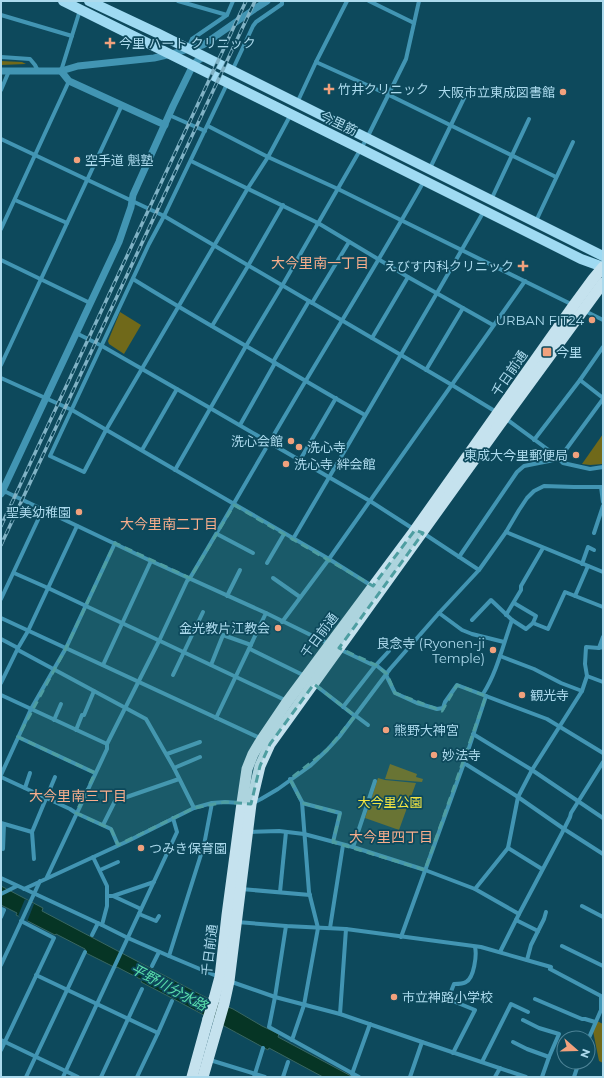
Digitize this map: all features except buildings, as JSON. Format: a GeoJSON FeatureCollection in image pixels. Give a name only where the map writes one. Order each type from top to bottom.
{"type":"FeatureCollection","features":[{"type":"Feature","properties":{"kind":"highway","name":"千日前通"},"geometry":{"type":"LineString","coordinates":[[225,979],[228,908],[246,804],[270,744],[310,680],[419,531],[578,308],[603,267]]}},
{"type":"Feature","properties":{"kind":"highway","name":"千日前通"},"geometry":{"type":"LineString","coordinates":[[578,308],[603,283]]}},
{"type":"Feature","properties":{"kind":"highway","name":"千日前通"},"geometry":{"type":"LineString","coordinates":[[334,647],[373,586],[419,531]]}},
{"type":"Feature","properties":{"kind":"highway","name":"千日前通"},"geometry":{"type":"LineString","coordinates":[[203,1077],[218,1024],[219,1002],[236,922],[247,832],[247,769],[253,754],[262,739],[288,702],[310,680]]}},
{"type":"Feature","properties":{"kind":"highway","name":"千日前通"},"geometry":{"type":"LineString","coordinates":[[192,1077],[208,1019],[219,1002]]}},
{"type":"Feature","properties":{"kind":"main road","name":"今里筋"},"geometry":{"type":"LineString","coordinates":[[63,1],[361,148],[581,259],[603,267]]}},
{"type":"Feature","properties":{"kind":"main road","name":"今里筋"},"geometry":{"type":"LineString","coordinates":[[90,1],[603,256]]}},
{"type":"Feature","properties":{"kind":"street"},"geometry":{"type":"LineString","coordinates":[[178,1],[194,3],[227,15]]}},
{"type":"Feature","properties":{"kind":"street"},"geometry":{"type":"LineString","coordinates":[[188,49],[192,39],[227,15],[233,1]]}},
{"type":"Feature","properties":{"kind":"street"},"geometry":{"type":"LineString","coordinates":[[1,71],[61,72],[78,66],[154,58],[172,54],[203,45],[267,1]]}},
{"type":"Feature","properties":{"kind":"street"},"geometry":{"type":"LineString","coordinates":[[232,71],[253,26],[256,22],[282,4],[282,1]]}},
{"type":"Feature","properties":{"kind":"street"},"geometry":{"type":"LineString","coordinates":[[296,103],[347,1]]}},
{"type":"Feature","properties":{"kind":"street"},"geometry":{"type":"LineString","coordinates":[[369,1],[414,23]]}},
{"type":"Feature","properties":{"kind":"street"},"geometry":{"type":"LineString","coordinates":[[175,470],[367,138],[406,59],[419,1]]}},
{"type":"Feature","properties":{"kind":"street"},"geometry":{"type":"LineString","coordinates":[[61,72],[80,9]]}},
{"type":"Feature","properties":{"kind":"street"},"geometry":{"type":"LineString","coordinates":[[1,15],[72,36]]}},
{"type":"Feature","properties":{"kind":"street"},"geometry":{"type":"LineString","coordinates":[[1,57],[30,59],[38,71]]}},
{"type":"Feature","properties":{"kind":"street"},"geometry":{"type":"LineString","coordinates":[[1,493],[119,242],[131,207],[133,195],[169,114],[193,65],[204,57]]}},
{"type":"Feature","properties":{"kind":"street"},"geometry":{"type":"LineString","coordinates":[[316,62],[389,95],[556,177]]}},
{"type":"Feature","properties":{"kind":"street"},"geometry":{"type":"LineString","coordinates":[[1,90],[9,71]]}},
{"type":"Feature","properties":{"kind":"street"},"geometry":{"type":"LineString","coordinates":[[61,72],[69,81],[165,125]]}},
{"type":"Feature","properties":{"kind":"street"},"geometry":{"type":"LineString","coordinates":[[1,229],[69,81]]}},
{"type":"Feature","properties":{"kind":"street"},"geometry":{"type":"LineString","coordinates":[[227,82],[208,126],[149,244],[50,456],[84,472],[106,430],[248,188],[268,157],[291,114]]}},
{"type":"Feature","properties":{"kind":"street"},"geometry":{"type":"LineString","coordinates":[[430,169],[468,90]]}},
{"type":"Feature","properties":{"kind":"street"},"geometry":{"type":"LineString","coordinates":[[1,365],[122,106]]}},
{"type":"Feature","properties":{"kind":"street"},"geometry":{"type":"LineString","coordinates":[[169,114],[205,130]]}},
{"type":"Feature","properties":{"kind":"street"},"geometry":{"type":"LineString","coordinates":[[491,201],[529,119]]}},
{"type":"Feature","properties":{"kind":"street"},"geometry":{"type":"LineString","coordinates":[[208,126],[268,157],[338,189],[603,320]]}},
{"type":"Feature","properties":{"kind":"street"},"geometry":{"type":"LineString","coordinates":[[1,139],[164,216],[452,385],[501,416],[554,454],[563,463],[590,468],[603,468]]}},
{"type":"Feature","properties":{"kind":"street"},"geometry":{"type":"LineString","coordinates":[[535,222],[573,142]]}},
{"type":"Feature","properties":{"kind":"street"},"geometry":{"type":"LineString","coordinates":[[191,161],[318,223],[408,277],[493,325]]}},
{"type":"Feature","properties":{"kind":"street"},"geometry":{"type":"LineString","coordinates":[[47,877],[107,749],[107,744],[160,641],[187,581],[217,534],[424,180]]}},
{"type":"Feature","properties":{"kind":"street"},"geometry":{"type":"LineString","coordinates":[[15,200],[67,222]]}},
{"type":"Feature","properties":{"kind":"street"},"geometry":{"type":"LineString","coordinates":[[212,326],[283,205]]}},
{"type":"Feature","properties":{"kind":"street"},"geometry":{"type":"LineString","coordinates":[[293,539],[484,211]]}},
{"type":"Feature","properties":{"kind":"street"},"geometry":{"type":"LineString","coordinates":[[240,425],[274,363],[349,242]]}},
{"type":"Feature","properties":{"kind":"street"},"geometry":{"type":"LineString","coordinates":[[1,260],[90,303]]}},
{"type":"Feature","properties":{"kind":"street"},"geometry":{"type":"LineString","coordinates":[[372,338],[408,277]]}},
{"type":"Feature","properties":{"kind":"street"},"geometry":{"type":"LineString","coordinates":[[133,279],[305,382],[366,415]]}},
{"type":"Feature","properties":{"kind":"street"},"geometry":{"type":"LineString","coordinates":[[282,622],[329,559],[525,281]]}},
{"type":"Feature","properties":{"kind":"street"},"geometry":{"type":"LineString","coordinates":[[426,370],[463,308]]}},
{"type":"Feature","properties":{"kind":"street"},"geometry":{"type":"LineString","coordinates":[[76,333],[102,346],[370,501],[479,570]]}},
{"type":"Feature","properties":{"kind":"street"},"geometry":{"type":"LineString","coordinates":[[534,440],[603,347]]}},
{"type":"Feature","properties":{"kind":"street"},"geometry":{"type":"LineString","coordinates":[[1,378],[72,410],[373,586]]}},
{"type":"Feature","properties":{"kind":"street"},"geometry":{"type":"LineString","coordinates":[[459,558],[517,472],[524,466],[559,459],[603,398],[580,380]]}},
{"type":"Feature","properties":{"kind":"street"},"geometry":{"type":"LineString","coordinates":[[142,450],[177,389]]}},
{"type":"Feature","properties":{"kind":"street"},"geometry":{"type":"LineString","coordinates":[[300,460],[336,398]]}},
{"type":"Feature","properties":{"kind":"street"},"geometry":{"type":"LineString","coordinates":[[24,889],[194,808],[212,803],[225,802],[246,804],[261,799],[290,780],[310,766],[339,737],[386,674],[479,570],[506,532],[527,498],[534,491],[544,486],[602,487],[603,502]]}},
{"type":"Feature","properties":{"kind":"street"},"geometry":{"type":"LineString","coordinates":[[1,493],[6,492],[151,561],[266,613],[375,666],[386,674],[395,692],[417,703],[437,709],[442,708],[457,684],[547,719],[603,753]]}},
{"type":"Feature","properties":{"kind":"street"},"geometry":{"type":"LineString","coordinates":[[594,533],[603,506]]}},
{"type":"Feature","properties":{"kind":"street"},"geometry":{"type":"LineString","coordinates":[[1,599],[43,510]]}},
{"type":"Feature","properties":{"kind":"street"},"geometry":{"type":"LineString","coordinates":[[1,683],[28,630],[77,526]]}},
{"type":"Feature","properties":{"kind":"street"},"geometry":{"type":"LineString","coordinates":[[506,532],[603,572]]}},
{"type":"Feature","properties":{"kind":"street"},"geometry":{"type":"LineString","coordinates":[[217,534],[252,553]]}},
{"type":"Feature","properties":{"kind":"street"},"geometry":{"type":"LineString","coordinates":[[267,563],[284,534]]}},
{"type":"Feature","properties":{"kind":"street"},"geometry":{"type":"LineString","coordinates":[[115,543],[66,648],[31,709],[1,776],[70,808],[76,813],[111,828],[118,845]]}},
{"type":"Feature","properties":{"kind":"street"},"geometry":{"type":"LineString","coordinates":[[582,564],[588,547],[594,550]]}},
{"type":"Feature","properties":{"kind":"street"},"geometry":{"type":"LineString","coordinates":[[506,614],[514,603],[521,590],[521,586],[543,548]]}},
{"type":"Feature","properties":{"kind":"street"},"geometry":{"type":"LineString","coordinates":[[103,665],[151,561]]}},
{"type":"Feature","properties":{"kind":"street"},"geometry":{"type":"LineString","coordinates":[[575,596],[588,566]]}},
{"type":"Feature","properties":{"kind":"street"},"geometry":{"type":"LineString","coordinates":[[227,596],[240,570]]}},
{"type":"Feature","properties":{"kind":"street"},"geometry":{"type":"LineString","coordinates":[[14,573],[236,676],[288,702]]}},
{"type":"Feature","properties":{"kind":"street"},"geometry":{"type":"LineString","coordinates":[[273,578],[300,597]]}},
{"type":"Feature","properties":{"kind":"street"},"geometry":{"type":"LineString","coordinates":[[533,622],[548,629],[565,592],[603,607]]}},
{"type":"Feature","properties":{"kind":"street"},"geometry":{"type":"LineString","coordinates":[[472,620],[491,600],[512,620],[526,629],[533,622],[536,616],[514,603]]}},
{"type":"Feature","properties":{"kind":"street"},"geometry":{"type":"LineString","coordinates":[[173,676],[203,612]]}},
{"type":"Feature","properties":{"kind":"street"},"geometry":{"type":"LineString","coordinates":[[216,718],[266,613]]}},
{"type":"Feature","properties":{"kind":"street"},"geometry":{"type":"LineString","coordinates":[[439,613],[462,630],[504,642]]}},
{"type":"Feature","properties":{"kind":"street"},"geometry":{"type":"LineString","coordinates":[[1,618],[262,739]]}},
{"type":"Feature","properties":{"kind":"street"},"geometry":{"type":"LineString","coordinates":[[401,937],[464,763],[486,689],[500,656],[512,620]]}},
{"type":"Feature","properties":{"kind":"street"},"geometry":{"type":"LineString","coordinates":[[211,665],[223,635],[250,647],[310,680],[368,725]]}},
{"type":"Feature","properties":{"kind":"street"},"geometry":{"type":"LineString","coordinates":[[475,889],[508,848],[518,797],[532,770],[582,691],[587,676],[585,664],[586,647],[601,648],[603,637]]}},
{"type":"Feature","properties":{"kind":"street"},"geometry":{"type":"LineString","coordinates":[[1,639],[146,719],[167,754],[194,808]]}},
{"type":"Feature","properties":{"kind":"street"},"geometry":{"type":"LineString","coordinates":[[343,706],[375,666],[390,651]]}},
{"type":"Feature","properties":{"kind":"street"},"geometry":{"type":"LineString","coordinates":[[500,656],[534,669],[561,683],[582,691]]}},
{"type":"Feature","properties":{"kind":"street"},"geometry":{"type":"LineString","coordinates":[[587,676],[603,682]]}},
{"type":"Feature","properties":{"kind":"street"},"geometry":{"type":"LineString","coordinates":[[76,730],[94,691]]}},
{"type":"Feature","properties":{"kind":"street"},"geometry":{"type":"LineString","coordinates":[[1,695],[107,744]]}},
{"type":"Feature","properties":{"kind":"street"},"geometry":{"type":"LineString","coordinates":[[54,720],[61,704]]}},
{"type":"Feature","properties":{"kind":"street"},"geometry":{"type":"LineString","coordinates":[[473,734],[532,770],[603,818]]}},
{"type":"Feature","properties":{"kind":"street"},"geometry":{"type":"LineString","coordinates":[[18,737],[95,773]]}},
{"type":"Feature","properties":{"kind":"street"},"geometry":{"type":"LineString","coordinates":[[167,754],[200,742]]}},
{"type":"Feature","properties":{"kind":"street"},"geometry":{"type":"LineString","coordinates":[[174,768],[200,757]]}},
{"type":"Feature","properties":{"kind":"street"},"geometry":{"type":"LineString","coordinates":[[500,952],[571,813],[603,762]]}},
{"type":"Feature","properties":{"kind":"street"},"geometry":{"type":"LineString","coordinates":[[464,763],[603,854]]}},
{"type":"Feature","properties":{"kind":"street"},"geometry":{"type":"LineString","coordinates":[[25,788],[30,773]]}},
{"type":"Feature","properties":{"kind":"street"},"geometry":{"type":"LineString","coordinates":[[34,859],[32,832],[55,777]]}},
{"type":"Feature","properties":{"kind":"street"},"geometry":{"type":"LineString","coordinates":[[103,825],[115,801],[179,779]]}},
{"type":"Feature","properties":{"kind":"street"},"geometry":{"type":"LineString","coordinates":[[290,780],[302,803],[310,896],[318,928],[304,1005],[292,1040]]}},
{"type":"Feature","properties":{"kind":"street"},"geometry":{"type":"LineString","coordinates":[[353,847],[375,781]]}},
{"type":"Feature","properties":{"kind":"street"},"geometry":{"type":"LineString","coordinates":[[169,956],[204,845],[212,803]]}},
{"type":"Feature","properties":{"kind":"street"},"geometry":{"type":"LineString","coordinates":[[302,803],[340,813],[332,842]]}},
{"type":"Feature","properties":{"kind":"street"},"geometry":{"type":"LineString","coordinates":[[63,1077],[177,832],[173,818]]}},
{"type":"Feature","properties":{"kind":"street"},"geometry":{"type":"LineString","coordinates":[[4,849],[2,824],[32,832]]}},
{"type":"Feature","properties":{"kind":"street"},"geometry":{"type":"LineString","coordinates":[[247,832],[279,831],[304,834],[353,847],[425,870],[475,889],[519,914]]}},
{"type":"Feature","properties":{"kind":"street"},"geometry":{"type":"LineString","coordinates":[[280,892],[286,832]]}},
{"type":"Feature","properties":{"kind":"street"},"geometry":{"type":"LineString","coordinates":[[330,928],[343,844]]}},
{"type":"Feature","properties":{"kind":"street"},"geometry":{"type":"LineString","coordinates":[[508,848],[542,869]]}},
{"type":"Feature","properties":{"kind":"street"},"geometry":{"type":"LineString","coordinates":[[93,857],[107,886],[107,906],[102,925]]}},
{"type":"Feature","properties":{"kind":"street"},"geometry":{"type":"LineString","coordinates":[[100,870],[118,862]]}},
{"type":"Feature","properties":{"kind":"street"},"geometry":{"type":"LineString","coordinates":[[1,878],[159,952],[225,979],[275,997],[340,1014],[526,1077]]}},
{"type":"Feature","properties":{"kind":"street"},"geometry":{"type":"LineString","coordinates":[[1,965],[40,881]]}},
{"type":"Feature","properties":{"kind":"street"},"geometry":{"type":"LineString","coordinates":[[107,896],[113,896],[154,882]]}},
{"type":"Feature","properties":{"kind":"street"},"geometry":{"type":"LineString","coordinates":[[1,894],[17,886]]}},
{"type":"Feature","properties":{"kind":"street"},"geometry":{"type":"LineString","coordinates":[[240,889],[310,896]]}},
{"type":"Feature","properties":{"kind":"street"},"geometry":{"type":"LineString","coordinates":[[113,896],[156,921],[159,916]]}},
{"type":"Feature","properties":{"kind":"street"},"geometry":{"type":"LineString","coordinates":[[582,906],[603,917]]}},
{"type":"Feature","properties":{"kind":"street"},"geometry":{"type":"LineString","coordinates":[[1,909],[4,910],[1,917]]}},
{"type":"Feature","properties":{"kind":"street"},"geometry":{"type":"LineString","coordinates":[[527,960],[531,945],[544,920],[546,912]]}},
{"type":"Feature","properties":{"kind":"street"},"geometry":{"type":"LineString","coordinates":[[1,1050],[3,1041],[54,938],[21,920]]}},
{"type":"Feature","properties":{"kind":"street"},"geometry":{"type":"LineString","coordinates":[[516,920],[538,931]]}},
{"type":"Feature","properties":{"kind":"street"},"geometry":{"type":"LineString","coordinates":[[236,922],[346,929],[475,947],[500,952],[527,960],[550,968],[601,996],[601,1010],[592,1030]]}},
{"type":"Feature","properties":{"kind":"street"},"geometry":{"type":"LineString","coordinates":[[92,935],[98,923]]}},
{"type":"Feature","properties":{"kind":"street"},"geometry":{"type":"LineString","coordinates":[[286,926],[269,1027],[359,1077]]}},
{"type":"Feature","properties":{"kind":"street"},"geometry":{"type":"LineString","coordinates":[[340,1014],[346,929]]}},
{"type":"Feature","properties":{"kind":"street"},"geometry":{"type":"LineString","coordinates":[[562,946],[603,966]]}},
{"type":"Feature","properties":{"kind":"street"},"geometry":{"type":"LineString","coordinates":[[453,1053],[475,1010],[448,999],[454,984],[465,983],[469,980],[473,972],[476,953],[475,947]]}},
{"type":"Feature","properties":{"kind":"street"},"geometry":{"type":"LineString","coordinates":[[26,1077],[85,952]]}},
{"type":"Feature","properties":{"kind":"street"},"geometry":{"type":"LineString","coordinates":[[152,966],[159,952]]}},
{"type":"Feature","properties":{"kind":"street"},"geometry":{"type":"LineString","coordinates":[[36,975],[158,1033]]}},
{"type":"Feature","properties":{"kind":"street"},"geometry":{"type":"LineString","coordinates":[[101,1077],[142,989]]}},
{"type":"Feature","properties":{"kind":"street"},"geometry":{"type":"LineString","coordinates":[[535,998],[582,1019],[595,1022]]}},
{"type":"Feature","properties":{"kind":"street"},"geometry":{"type":"LineString","coordinates":[[137,1077],[172,1001]]}},
{"type":"Feature","properties":{"kind":"street"},"geometry":{"type":"LineString","coordinates":[[482,1062],[512,1004],[528,1012]]}},
{"type":"Feature","properties":{"kind":"street"},"geometry":{"type":"LineString","coordinates":[[524,1020],[540,1028],[559,1034],[542,1077]]}},
{"type":"Feature","properties":{"kind":"street"},"geometry":{"type":"LineString","coordinates":[[352,1074],[370,1024]]}},
{"type":"Feature","properties":{"kind":"street"},"geometry":{"type":"LineString","coordinates":[[3,1041],[78,1077]]}},
{"type":"Feature","properties":{"kind":"street"},"geometry":{"type":"LineString","coordinates":[[410,1077],[422,1042]]}},
{"type":"Feature","properties":{"kind":"street"},"geometry":{"type":"LineString","coordinates":[[513,1042],[549,1057]]}},
{"type":"Feature","properties":{"kind":"street"},"geometry":{"type":"LineString","coordinates":[[254,1075],[263,1048]]}},
{"type":"Feature","properties":{"kind":"street"},"geometry":{"type":"LineString","coordinates":[[208,1059],[254,1075],[265,1077]]}},
{"type":"Feature","properties":{"kind":"street"},"geometry":{"type":"LineString","coordinates":[[283,1077],[288,1062]]}},
{"type":"Feature","properties":{"kind":"street"},"geometry":{"type":"LineString","coordinates":[[495,1077],[500,1068]]}},
{"type":"Feature","properties":{"kind":"highlighted area"},"geometry":{"type":"Polygon","coordinates":[[[234,505],[373,586],[415,530],[423,533],[339,648],[376,665],[387,674],[395,693],[442,711],[457,685],[486,696],[425,870],[333,842],[340,813],[302,803],[290,779],[327,750],[355,716],[314,684],[270,744],[260,766],[251,804],[225,802],[194,808],[118,845],[111,829],[76,813],[95,773],[18,737],[66,648],[115,543],[190,578],[234,505]]]}},
{"type":"Feature","properties":{"kind":"green space"},"geometry":{"type":"Polygon","coordinates":[[[1,61],[22,62],[26,64],[1,65],[1,61]]]}},
{"type":"Feature","properties":{"kind":"green space"},"geometry":{"type":"Polygon","coordinates":[[[120,312],[141,325],[124,354],[109,344],[108,341],[120,312]]]}},
{"type":"Feature","properties":{"kind":"green space"},"geometry":{"type":"Polygon","coordinates":[[[603,434],[603,464],[582,464],[603,434]]]}},
{"type":"Feature","properties":{"kind":"green space"},"geometry":{"type":"Polygon","coordinates":[[[390,764],[417,774],[416,777],[423,779],[422,782],[385,779],[390,764]]]}},
{"type":"Feature","properties":{"kind":"green space","name":"大今里公園"},"geometry":{"type":"Polygon","coordinates":[[[378,778],[416,783],[399,830],[365,818],[378,778]]]}},
{"type":"Feature","properties":{"kind":"green space"},"geometry":{"type":"Polygon","coordinates":[[[597,1021],[603,1024],[603,1063],[599,1061],[596,1046],[596,1030],[593,1030],[597,1021]]]}},
{"type":"Feature","properties":{"kind":"water","name":"平野川分水路"},"geometry":{"type":"Polygon","coordinates":[[[1,886],[43,908],[42,911],[207,998],[233,1009],[279,1034],[278,1037],[353,1077],[323,1077],[269,1048],[268,1050],[141,982],[142,980],[86,953],[85,949],[16,915],[17,913],[1,905],[1,886]]]}},
{"type":"Feature","properties":{"kind":"pier"},"geometry":{"type":"Polygon","coordinates":[[[25,899],[34,904],[27,922],[18,916],[25,899]]]}},
{"type":"Feature","properties":{"kind":"railway"},"geometry":{"type":"LineString","coordinates":[[1,526],[246,1]]}},
{"type":"Feature","properties":{"kind":"railway"},"geometry":{"type":"LineString","coordinates":[[1,545],[255,1]]}},
{"type":"Feature","properties":{"kind":"place","name":"今里 ハート クリニック"},"geometry":{"type":"Point","coordinates":[110,43]}},
{"type":"Feature","properties":{"kind":"place","name":"竹井クリニック"},"geometry":{"type":"Point","coordinates":[329,89]}},
{"type":"Feature","properties":{"kind":"place","name":"大阪市立東成図書館"},"geometry":{"type":"Point","coordinates":[563,92]}},
{"type":"Feature","properties":{"kind":"place","name":"空手道 魁塾"},"geometry":{"type":"Point","coordinates":[77,160]}},
{"type":"Feature","properties":{"kind":"place","name":"えびす内科クリニック"},"geometry":{"type":"Point","coordinates":[523,266]}},
{"type":"Feature","properties":{"kind":"place","name":"URBAN FIT24"},"geometry":{"type":"Point","coordinates":[592,320]}},
{"type":"Feature","properties":{"kind":"place","name":"今里"},"geometry":{"type":"Point","coordinates":[547,352]}},
{"type":"Feature","properties":{"kind":"place","name":"洗心会館"},"geometry":{"type":"Point","coordinates":[291,441]}},
{"type":"Feature","properties":{"kind":"place","name":"洗心寺"},"geometry":{"type":"Point","coordinates":[299,447]}},
{"type":"Feature","properties":{"kind":"place","name":"東成大今里郵便局"},"geometry":{"type":"Point","coordinates":[576,455]}},
{"type":"Feature","properties":{"kind":"place","name":"洗心寺 絆会館"},"geometry":{"type":"Point","coordinates":[286,464]}},
{"type":"Feature","properties":{"kind":"place","name":"聖美幼稚園"},"geometry":{"type":"Point","coordinates":[79,512]}},
{"type":"Feature","properties":{"kind":"place","name":"金光教片江教会"},"geometry":{"type":"Point","coordinates":[278,628]}},
{"type":"Feature","properties":{"kind":"place","name":"良念寺 (Ryonen-ji Temple)"},"geometry":{"type":"Point","coordinates":[493,650]}},
{"type":"Feature","properties":{"kind":"place","name":"観光寺"},"geometry":{"type":"Point","coordinates":[522,695]}},
{"type":"Feature","properties":{"kind":"place","name":"熊野大神宮"},"geometry":{"type":"Point","coordinates":[386,730]}},
{"type":"Feature","properties":{"kind":"place","name":"妙法寺"},"geometry":{"type":"Point","coordinates":[434,755]}},
{"type":"Feature","properties":{"kind":"place","name":"つみき保育園"},"geometry":{"type":"Point","coordinates":[141,848]}},
{"type":"Feature","properties":{"kind":"place","name":"市立神路小学校"},"geometry":{"type":"Point","coordinates":[394,997]}},
{"type":"Feature","properties":{"kind":"district","name":"大今里南一丁目"},"geometry":{"type":"Point","coordinates":[320,263]}},
{"type":"Feature","properties":{"kind":"district","name":"大今里南二丁目"},"geometry":{"type":"Point","coordinates":[169,524]}},
{"type":"Feature","properties":{"kind":"district","name":"大今里南三丁目"},"geometry":{"type":"Point","coordinates":[78,796]}},
{"type":"Feature","properties":{"kind":"district","name":"大今里四丁目"},"geometry":{"type":"Point","coordinates":[391,837]}}]}
